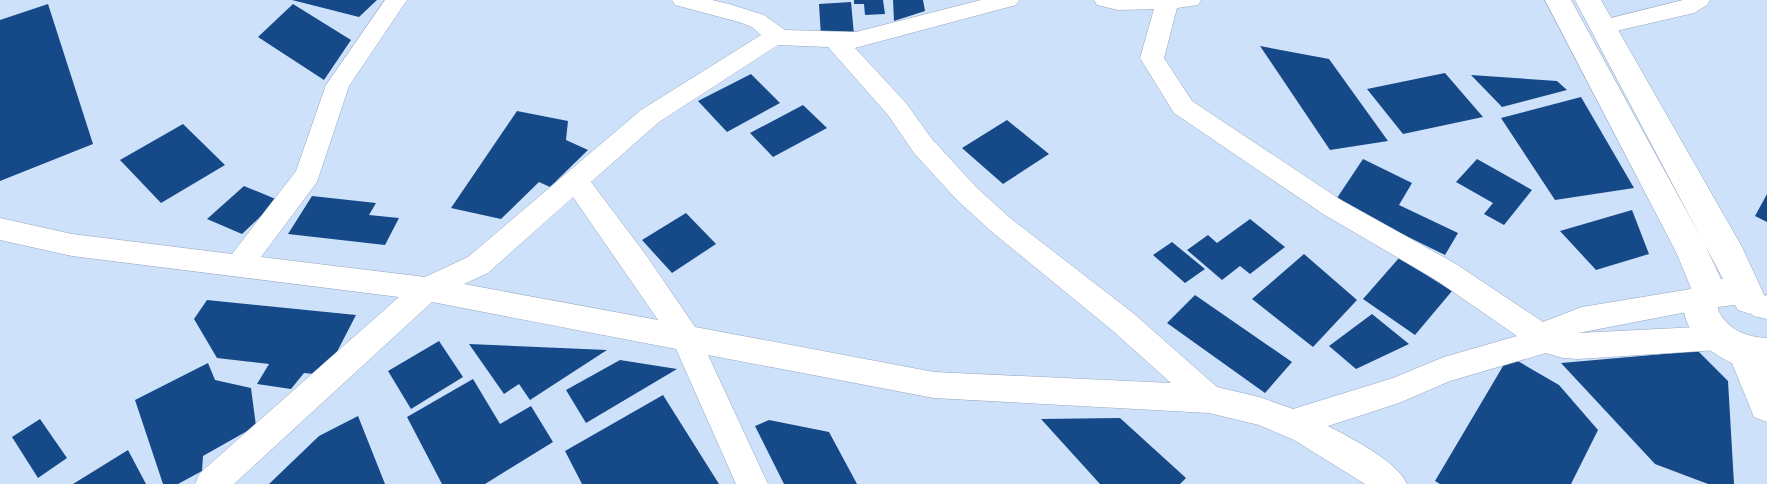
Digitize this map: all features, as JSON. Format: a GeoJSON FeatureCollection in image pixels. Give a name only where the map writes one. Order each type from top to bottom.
{"type":"FeatureCollection","features":[{"type":"Feature","properties":{"kind":"main road"},"geometry":{"type":"LineString","coordinates":[[1558,0],[1692,252],[1707,296]]}},
{"type":"Feature","properties":{"kind":"main road"},"geometry":{"type":"LineString","coordinates":[[1588,0],[1730,257],[1762,307]]}},
{"type":"Feature","properties":{"kind":"main road"},"geometry":{"type":"LineString","coordinates":[[1762,307],[1722,292],[1707,296],[1700,307],[1701,316],[1707,327],[1744,348],[1767,405]]}},
{"type":"Feature","properties":{"kind":"street"},"geometry":{"type":"LineString","coordinates":[[240,264],[308,175],[338,86],[396,0]]}},
{"type":"Feature","properties":{"kind":"street"},"geometry":{"type":"LineString","coordinates":[[683,0],[707,3],[755,20],[765,24],[775,36]]}},
{"type":"Feature","properties":{"kind":"street"},"geometry":{"type":"LineString","coordinates":[[211,484],[427,290],[478,265],[650,116],[775,36],[856,40],[1008,0]]}},
{"type":"Feature","properties":{"kind":"street"},"geometry":{"type":"LineString","coordinates":[[1105,0],[1118,3],[1179,1],[1152,58],[1183,107],[1332,207],[1446,272],[1546,340],[1578,346],[1744,348]]}},
{"type":"Feature","properties":{"kind":"street"},"geometry":{"type":"LineString","coordinates":[[1603,27],[1686,8],[1699,0]]}},
{"type":"Feature","properties":{"kind":"street"},"geometry":{"type":"LineString","coordinates":[[835,40],[897,109],[922,146],[967,194],[1000,224],[1123,322],[1209,399]]}},
{"type":"Feature","properties":{"kind":"street"},"geometry":{"type":"LineString","coordinates":[[575,180],[636,263],[687,340],[752,484]]}},
{"type":"Feature","properties":{"kind":"street"},"geometry":{"type":"LineString","coordinates":[[0,229],[72,245],[174,259],[240,264],[427,290],[934,386],[1209,399],[1245,405],[1294,423],[1334,445],[1391,484]]}},
{"type":"Feature","properties":{"kind":"street"},"geometry":{"type":"LineString","coordinates":[[1294,423],[1399,390],[1444,370],[1546,340],[1552,331],[1582,319],[1707,296]]}},
{"type":"Feature","properties":{"kind":"building"},"geometry":{"type":"Polygon","coordinates":[[[292,0],[377,0],[359,17],[292,0]]]}},
{"type":"Feature","properties":{"kind":"building"},"geometry":{"type":"Polygon","coordinates":[[[854,0],[883,0],[885,14],[865,15],[864,4],[854,4],[854,0]]]}},
{"type":"Feature","properties":{"kind":"building"},"geometry":{"type":"Polygon","coordinates":[[[893,0],[923,0],[925,11],[894,21],[893,0]]]}},
{"type":"Feature","properties":{"kind":"building"},"geometry":{"type":"Polygon","coordinates":[[[851,2],[854,35],[821,37],[819,4],[851,2]]]}},
{"type":"Feature","properties":{"kind":"building"},"geometry":{"type":"Polygon","coordinates":[[[48,4],[93,144],[0,181],[0,20],[48,4]]]}},
{"type":"Feature","properties":{"kind":"building"},"geometry":{"type":"Polygon","coordinates":[[[293,4],[351,40],[324,80],[258,37],[293,4]]]}},
{"type":"Feature","properties":{"kind":"building"},"geometry":{"type":"Polygon","coordinates":[[[1260,46],[1329,59],[1388,141],[1330,150],[1260,46]]]}},
{"type":"Feature","properties":{"kind":"building"},"geometry":{"type":"Polygon","coordinates":[[[1445,73],[1483,117],[1403,134],[1367,89],[1445,73]]]}},
{"type":"Feature","properties":{"kind":"building"},"geometry":{"type":"Polygon","coordinates":[[[751,74],[780,103],[727,132],[698,101],[751,74]]]}},
{"type":"Feature","properties":{"kind":"building"},"geometry":{"type":"Polygon","coordinates":[[[1471,75],[1557,81],[1567,90],[1502,107],[1471,75]]]}},
{"type":"Feature","properties":{"kind":"building"},"geometry":{"type":"Polygon","coordinates":[[[1581,97],[1634,188],[1555,200],[1501,118],[1581,97]]]}},
{"type":"Feature","properties":{"kind":"building"},"geometry":{"type":"Polygon","coordinates":[[[803,105],[827,128],[773,157],[750,133],[803,105]]]}},
{"type":"Feature","properties":{"kind":"building"},"geometry":{"type":"Polygon","coordinates":[[[517,111],[568,121],[566,140],[588,150],[550,187],[539,182],[501,219],[451,208],[517,111]]]}},
{"type":"Feature","properties":{"kind":"building"},"geometry":{"type":"Polygon","coordinates":[[[1007,120],[1049,154],[1003,184],[962,148],[1007,120]]]}},
{"type":"Feature","properties":{"kind":"building"},"geometry":{"type":"Polygon","coordinates":[[[183,124],[225,165],[161,203],[120,160],[183,124]]]}},
{"type":"Feature","properties":{"kind":"building"},"geometry":{"type":"Polygon","coordinates":[[[1363,159],[1412,183],[1399,205],[1458,233],[1445,255],[1335,201],[1363,159]]]}},
{"type":"Feature","properties":{"kind":"building"},"geometry":{"type":"Polygon","coordinates":[[[1477,159],[1532,190],[1504,225],[1484,214],[1493,203],[1456,182],[1477,159]]]}},
{"type":"Feature","properties":{"kind":"building"},"geometry":{"type":"Polygon","coordinates":[[[244,186],[278,200],[242,234],[207,219],[244,186]]]}},
{"type":"Feature","properties":{"kind":"building"},"geometry":{"type":"Polygon","coordinates":[[[1767,194],[1767,222],[1755,216],[1767,194]]]}},
{"type":"Feature","properties":{"kind":"building"},"geometry":{"type":"Polygon","coordinates":[[[312,196],[376,203],[369,215],[399,218],[385,245],[288,234],[312,196]]]}},
{"type":"Feature","properties":{"kind":"building"},"geometry":{"type":"Polygon","coordinates":[[[1632,210],[1649,254],[1596,270],[1560,231],[1632,210]]]}},
{"type":"Feature","properties":{"kind":"building"},"geometry":{"type":"Polygon","coordinates":[[[686,213],[716,244],[672,273],[642,240],[686,213]]]}},
{"type":"Feature","properties":{"kind":"building"},"geometry":{"type":"Polygon","coordinates":[[[1250,219],[1285,247],[1250,274],[1240,266],[1222,280],[1187,250],[1208,235],[1217,243],[1250,219]]]}},
{"type":"Feature","properties":{"kind":"building"},"geometry":{"type":"Polygon","coordinates":[[[1172,242],[1205,269],[1185,283],[1153,255],[1172,242]]]}},
{"type":"Feature","properties":{"kind":"building"},"geometry":{"type":"Polygon","coordinates":[[[1304,254],[1357,300],[1313,347],[1252,299],[1304,254]]]}},
{"type":"Feature","properties":{"kind":"building"},"geometry":{"type":"Polygon","coordinates":[[[1399,258],[1452,291],[1415,335],[1363,299],[1399,258]]]}},
{"type":"Feature","properties":{"kind":"building"},"geometry":{"type":"Polygon","coordinates":[[[1195,295],[1292,362],[1265,393],[1167,323],[1195,295]]]}},
{"type":"Feature","properties":{"kind":"building"},"geometry":{"type":"Polygon","coordinates":[[[207,300],[356,315],[325,375],[304,373],[291,389],[257,384],[269,364],[217,358],[194,319],[207,300]]]}},
{"type":"Feature","properties":{"kind":"building"},"geometry":{"type":"Polygon","coordinates":[[[1372,314],[1409,344],[1356,369],[1329,346],[1372,314]]]}},
{"type":"Feature","properties":{"kind":"building"},"geometry":{"type":"Polygon","coordinates":[[[439,341],[463,377],[411,409],[388,371],[439,341]]]}},
{"type":"Feature","properties":{"kind":"building"},"geometry":{"type":"Polygon","coordinates":[[[469,344],[607,350],[530,400],[519,384],[504,394],[469,344]]]}},
{"type":"Feature","properties":{"kind":"building"},"geometry":{"type":"Polygon","coordinates":[[[1698,351],[1728,381],[1734,484],[1708,484],[1655,464],[1561,363],[1698,351]]]}},
{"type":"Feature","properties":{"kind":"building"},"geometry":{"type":"Polygon","coordinates":[[[1509,356],[1559,385],[1598,430],[1571,484],[1440,484],[1435,481],[1509,356]]]}},
{"type":"Feature","properties":{"kind":"building"},"geometry":{"type":"Polygon","coordinates":[[[620,360],[677,369],[586,423],[566,390],[620,360]]]}},
{"type":"Feature","properties":{"kind":"building"},"geometry":{"type":"Polygon","coordinates":[[[208,363],[215,380],[251,388],[256,426],[203,456],[202,471],[178,484],[163,484],[135,400],[208,363]]]}},
{"type":"Feature","properties":{"kind":"building"},"geometry":{"type":"Polygon","coordinates":[[[473,379],[500,424],[531,406],[553,442],[485,484],[442,484],[407,417],[473,379]]]}},
{"type":"Feature","properties":{"kind":"building"},"geometry":{"type":"Polygon","coordinates":[[[663,395],[719,484],[582,484],[565,451],[663,395]]]}},
{"type":"Feature","properties":{"kind":"building"},"geometry":{"type":"Polygon","coordinates":[[[358,416],[385,484],[269,484],[319,436],[358,416]]]}},
{"type":"Feature","properties":{"kind":"building"},"geometry":{"type":"Polygon","coordinates":[[[1120,418],[1186,478],[1180,484],[1100,484],[1041,419],[1120,418]]]}},
{"type":"Feature","properties":{"kind":"building"},"geometry":{"type":"Polygon","coordinates":[[[40,419],[67,458],[38,478],[12,437],[40,419]]]}},
{"type":"Feature","properties":{"kind":"building"},"geometry":{"type":"Polygon","coordinates":[[[769,420],[829,432],[857,484],[784,484],[755,426],[769,420]]]}},
{"type":"Feature","properties":{"kind":"building"},"geometry":{"type":"Polygon","coordinates":[[[128,450],[146,484],[73,484],[128,450]]]}}]}
